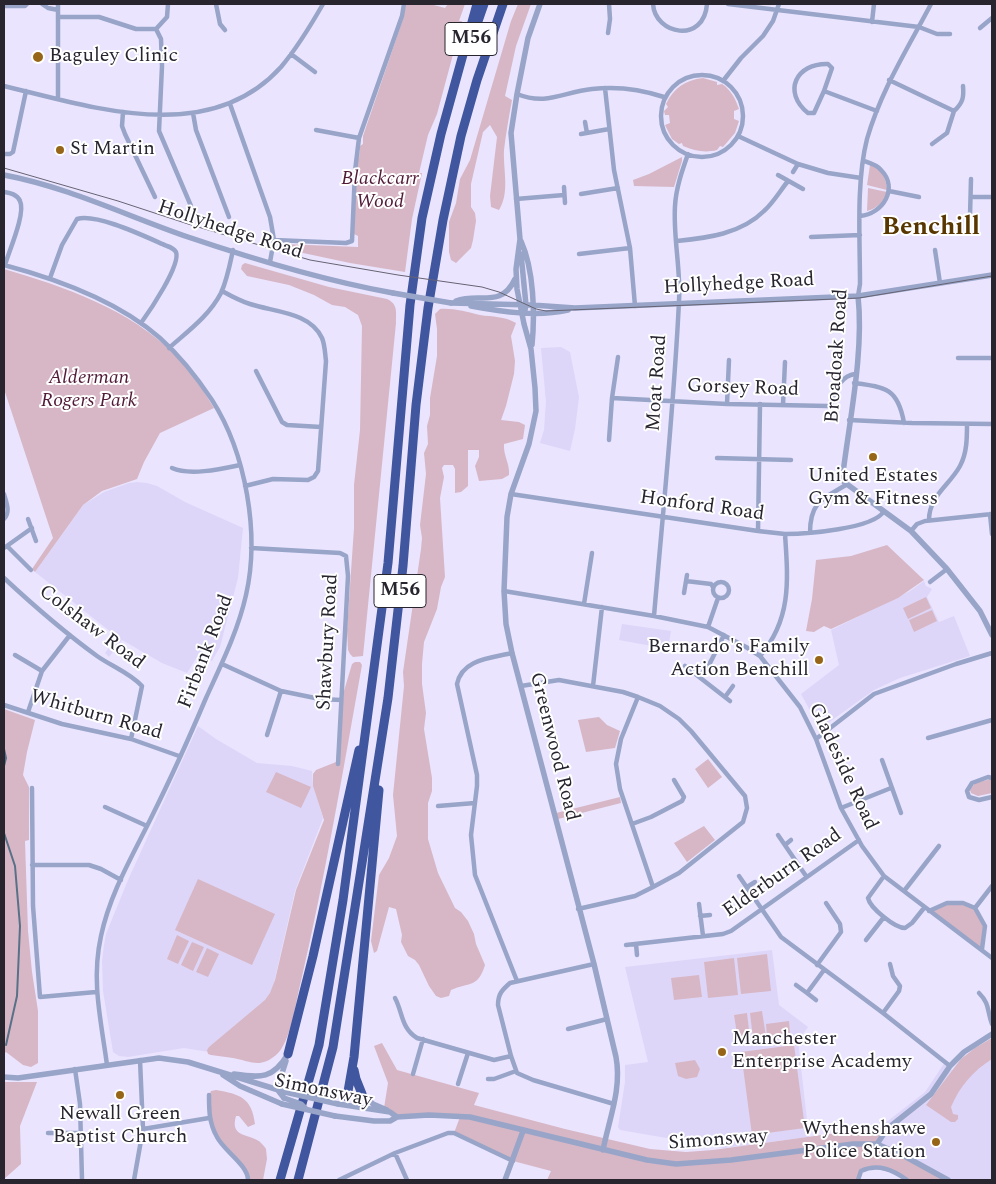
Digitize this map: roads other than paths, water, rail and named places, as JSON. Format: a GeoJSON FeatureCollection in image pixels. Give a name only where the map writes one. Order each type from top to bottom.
{"type":"FeatureCollection","features":[{"type":"Feature","properties":{"kind":"highway","name":"M56"},"geometry":{"type":"LineString","coordinates":[[280,1180],[319,1045],[343,900],[372,696],[388,563],[410,306],[422,218],[441,134],[477,4]]}},
{"type":"Feature","properties":{"kind":"highway","name":"M56"},"geometry":{"type":"LineString","coordinates":[[458,74],[484,4]]}},
{"type":"Feature","properties":{"kind":"highway","name":"M56"},"geometry":{"type":"LineString","coordinates":[[347,1101],[354,1057],[388,698],[403,566],[416,406],[428,308],[441,230],[461,136],[477,80],[503,4]]}},
{"type":"Feature","properties":{"kind":"highway","name":"M56"},"geometry":{"type":"LineString","coordinates":[[288,1054],[313,956],[372,696]]}},
{"type":"Feature","properties":{"kind":"highway","name":"M56"},"geometry":{"type":"LineString","coordinates":[[298,1180],[333,1047],[388,698]]}},
{"type":"Feature","properties":{"kind":"highway","name":"M56"},"geometry":{"type":"LineString","coordinates":[[354,1057],[356,1079],[362,1094]]}},
{"type":"Feature","properties":{"kind":"street"},"geometry":{"type":"LineString","coordinates":[[4,6],[24,6],[27,4]]}},
{"type":"Feature","properties":{"kind":"street"},"geometry":{"type":"LineString","coordinates":[[42,4],[48,8],[58,10]]}},
{"type":"Feature","properties":{"kind":"street"},"geometry":{"type":"LineString","coordinates":[[58,4],[58,98]]}},
{"type":"Feature","properties":{"kind":"street"},"geometry":{"type":"LineString","coordinates":[[58,17],[99,18],[136,29],[156,29],[167,17],[168,4]]}},
{"type":"Feature","properties":{"kind":"street"},"geometry":{"type":"LineString","coordinates":[[216,4],[220,24],[225,30]]}},
{"type":"Feature","properties":{"kind":"street"},"geometry":{"type":"LineString","coordinates":[[4,86],[68,102],[123,112],[180,115],[230,104],[264,82],[280,68],[323,4]]}},
{"type":"Feature","properties":{"kind":"street"},"geometry":{"type":"LineString","coordinates":[[274,240],[346,243],[352,241],[355,171],[359,138],[399,24],[404,4]]}},
{"type":"Feature","properties":{"kind":"street","name":"Greenwood Road"},"geometry":{"type":"LineString","coordinates":[[531,349],[534,327],[533,314],[526,304],[516,277],[520,239],[511,133],[528,38],[540,4]]}},
{"type":"Feature","properties":{"kind":"street"},"geometry":{"type":"LineString","coordinates":[[608,33],[609,4]]}},
{"type":"Feature","properties":{"kind":"street"},"geometry":{"type":"LineString","coordinates":[[653,4],[660,22],[677,30],[687,31],[702,22],[707,4]]}},
{"type":"Feature","properties":{"kind":"street"},"geometry":{"type":"LineString","coordinates":[[728,4],[919,27],[937,34],[950,34]]}},
{"type":"Feature","properties":{"kind":"street"},"geometry":{"type":"LineString","coordinates":[[723,81],[741,58],[763,36],[779,4]]}},
{"type":"Feature","properties":{"kind":"street"},"geometry":{"type":"LineString","coordinates":[[872,22],[874,4]]}},
{"type":"Feature","properties":{"kind":"street","name":"Broadoak Road"},"geometry":{"type":"LineString","coordinates":[[846,485],[843,477],[859,322],[861,178],[867,140],[889,80],[931,4]]}},
{"type":"Feature","properties":{"kind":"street"},"geometry":{"type":"LineString","coordinates":[[980,28],[992,18]]}},
{"type":"Feature","properties":{"kind":"street"},"geometry":{"type":"LineString","coordinates":[[156,29],[161,39],[162,68],[159,131],[192,206]]}},
{"type":"Feature","properties":{"kind":"street"},"geometry":{"type":"LineString","coordinates":[[291,54],[315,72]]}},
{"type":"Feature","properties":{"kind":"street"},"geometry":{"type":"LineString","coordinates":[[828,64],[832,68],[824,91],[814,113],[808,113],[796,99],[794,86],[806,67],[828,64]]}},
{"type":"Feature","properties":{"kind":"street"},"geometry":{"type":"LineString","coordinates":[[708,76],[723,81],[734,92],[742,106],[742,126],[738,136],[729,147],[712,156],[704,157],[688,154],[673,145],[666,135],[660,115],[664,97],[671,88],[689,77],[708,76]]}},
{"type":"Feature","properties":{"kind":"street"},"geometry":{"type":"LineString","coordinates":[[889,80],[954,111]]}},
{"type":"Feature","properties":{"kind":"street"},"geometry":{"type":"LineString","coordinates":[[932,144],[947,133],[954,111],[961,104],[964,96],[963,86]]}},
{"type":"Feature","properties":{"kind":"street"},"geometry":{"type":"LineString","coordinates":[[517,94],[527,98],[542,100],[584,90],[605,88],[635,89],[664,97]]}},
{"type":"Feature","properties":{"kind":"street"},"geometry":{"type":"LineString","coordinates":[[605,88],[618,188],[630,248],[635,306]]}},
{"type":"Feature","properties":{"kind":"street"},"geometry":{"type":"LineString","coordinates":[[4,154],[13,152],[26,91]]}},
{"type":"Feature","properties":{"kind":"street"},"geometry":{"type":"LineString","coordinates":[[824,91],[877,111]]}},
{"type":"Feature","properties":{"kind":"street"},"geometry":{"type":"LineString","coordinates":[[230,104],[268,208],[274,240],[270,262]]}},
{"type":"Feature","properties":{"kind":"street"},"geometry":{"type":"LineString","coordinates":[[123,112],[122,126],[125,134],[155,197]]}},
{"type":"Feature","properties":{"kind":"street"},"geometry":{"type":"LineString","coordinates":[[193,113],[196,130],[229,217]]}},
{"type":"Feature","properties":{"kind":"street"},"geometry":{"type":"LineString","coordinates":[[585,122],[587,133]]}},
{"type":"Feature","properties":{"kind":"street"},"geometry":{"type":"LineString","coordinates":[[316,130],[359,138]]}},
{"type":"Feature","properties":{"kind":"street"},"geometry":{"type":"LineString","coordinates":[[581,134],[609,130]]}},
{"type":"Feature","properties":{"kind":"street"},"geometry":{"type":"LineString","coordinates":[[738,136],[798,164],[828,173],[861,178]]}},
{"type":"Feature","properties":{"kind":"street","name":"Moat Road"},"geometry":{"type":"LineString","coordinates":[[654,616],[679,304],[680,274],[675,207],[676,196],[688,154]]}},
{"type":"Feature","properties":{"kind":"street"},"geometry":{"type":"LineString","coordinates":[[860,216],[878,210],[889,191],[887,178],[882,170],[878,166],[864,161]]}},
{"type":"Feature","properties":{"kind":"street"},"geometry":{"type":"LineString","coordinates":[[793,172],[798,164]]}},
{"type":"Feature","properties":{"kind":"street"},"geometry":{"type":"LineString","coordinates":[[778,175],[803,189]]}},
{"type":"Feature","properties":{"kind":"street","name":"Hollyhedge Road"},"geometry":{"type":"LineString","coordinates":[[4,176],[52,187],[187,236],[270,262],[354,285],[450,303],[533,314],[575,308]]}},
{"type":"Feature","properties":{"kind":"street"},"geometry":{"type":"LineString","coordinates":[[970,216],[971,179]]}},
{"type":"Feature","properties":{"kind":"street"},"geometry":{"type":"LineString","coordinates":[[677,241],[709,238],[729,232],[746,223],[762,213],[788,181]]}},
{"type":"Feature","properties":{"kind":"street"},"geometry":{"type":"LineString","coordinates":[[564,187],[565,202]]}},
{"type":"Feature","properties":{"kind":"street"},"geometry":{"type":"LineString","coordinates":[[581,194],[618,188]]}},
{"type":"Feature","properties":{"kind":"street"},"geometry":{"type":"LineString","coordinates":[[889,191],[919,197]]}},
{"type":"Feature","properties":{"kind":"street"},"geometry":{"type":"LineString","coordinates":[[4,192],[12,193],[17,197],[22,207],[4,265]]}},
{"type":"Feature","properties":{"kind":"street"},"geometry":{"type":"LineString","coordinates":[[516,199],[564,195]]}},
{"type":"Feature","properties":{"kind":"street"},"geometry":{"type":"LineString","coordinates":[[970,197],[992,196]]}},
{"type":"Feature","properties":{"kind":"street"},"geometry":{"type":"LineString","coordinates":[[50,278],[62,245],[77,218],[98,219],[166,246],[174,250],[177,254],[176,259],[166,284],[155,304],[141,323]]}},
{"type":"Feature","properties":{"kind":"street"},"geometry":{"type":"LineString","coordinates":[[811,238],[860,235]]}},
{"type":"Feature","properties":{"kind":"street"},"geometry":{"type":"LineString","coordinates":[[520,239],[526,304]]}},
{"type":"Feature","properties":{"kind":"street"},"geometry":{"type":"LineString","coordinates":[[579,254],[630,248]]}},
{"type":"Feature","properties":{"kind":"street"},"geometry":{"type":"LineString","coordinates":[[170,348],[214,306],[222,291],[233,250]]}},
{"type":"Feature","properties":{"kind":"street"},"geometry":{"type":"LineString","coordinates":[[935,250],[940,283]]}},
{"type":"Feature","properties":{"kind":"street","name":"Firbank Road"},"geometry":{"type":"LineString","coordinates":[[4,265],[50,278],[100,300],[141,323],[170,348],[193,374],[218,410],[240,465],[250,516],[251,548],[246,594],[239,622],[222,664],[121,880],[101,934],[96,962],[96,992],[107,1064]]}},
{"type":"Feature","properties":{"kind":"street","name":"Hollyhedge Road"},"geometry":{"type":"LineString","coordinates":[[450,303],[526,304],[575,308],[858,296],[992,275]]}},
{"type":"Feature","properties":{"kind":"street"},"geometry":{"type":"LineString","coordinates":[[450,303],[463,299],[491,299],[498,297],[506,292],[516,277]]}},
{"type":"Feature","properties":{"kind":"street"},"geometry":{"type":"LineString","coordinates":[[222,291],[250,304],[300,318],[310,323],[322,338],[326,361],[318,472],[308,480],[273,479],[245,486]]}},
{"type":"Feature","properties":{"kind":"street","name":"Greenwood Road"},"geometry":{"type":"LineString","coordinates":[[526,304],[521,312],[531,349],[536,388],[536,411],[529,444],[511,494],[505,541],[504,591],[506,624],[520,686],[594,964],[619,1071],[614,1104],[603,1150]]}},
{"type":"Feature","properties":{"kind":"street"},"geometry":{"type":"LineString","coordinates":[[609,440],[612,398],[618,357]]}},
{"type":"Feature","properties":{"kind":"street"},"geometry":{"type":"LineString","coordinates":[[958,358],[992,358]]}},
{"type":"Feature","properties":{"kind":"street"},"geometry":{"type":"LineString","coordinates":[[727,404],[729,360]]}},
{"type":"Feature","properties":{"kind":"street"},"geometry":{"type":"LineString","coordinates":[[783,405],[785,362]]}},
{"type":"Feature","properties":{"kind":"street"},"geometry":{"type":"LineString","coordinates":[[256,371],[282,422],[287,425],[321,427]]}},
{"type":"Feature","properties":{"kind":"street","name":"Gorsey Road"},"geometry":{"type":"LineString","coordinates":[[612,398],[672,402],[828,406],[831,405],[838,387],[855,374]]}},
{"type":"Feature","properties":{"kind":"street"},"geometry":{"type":"LineString","coordinates":[[854,383],[880,387],[889,391],[902,408],[904,422]]}},
{"type":"Feature","properties":{"kind":"street"},"geometry":{"type":"LineString","coordinates":[[758,531],[760,404]]}},
{"type":"Feature","properties":{"kind":"street"},"geometry":{"type":"LineString","coordinates":[[849,420],[992,424]]}},
{"type":"Feature","properties":{"kind":"street"},"geometry":{"type":"LineString","coordinates":[[929,520],[929,511],[936,496],[954,476],[961,464],[966,449],[967,424]]}},
{"type":"Feature","properties":{"kind":"street"},"geometry":{"type":"LineString","coordinates":[[718,458],[791,460]]}},
{"type":"Feature","properties":{"kind":"street"},"geometry":{"type":"LineString","coordinates":[[172,468],[178,471],[215,470],[240,465]]}},
{"type":"Feature","properties":{"kind":"street"},"geometry":{"type":"LineString","coordinates":[[810,533],[810,518],[819,501],[846,485],[911,531],[948,568],[980,611],[992,635]]}},
{"type":"Feature","properties":{"kind":"street"},"geometry":{"type":"LineString","coordinates":[[4,494],[8,511],[4,519]]}},
{"type":"Feature","properties":{"kind":"street","name":"Honford Road"},"geometry":{"type":"LineString","coordinates":[[511,494],[785,534],[810,533],[849,527],[876,519],[884,511]]}},
{"type":"Feature","properties":{"kind":"street"},"geometry":{"type":"LineString","coordinates":[[911,531],[921,522],[929,520],[991,514],[992,534]]}},
{"type":"Feature","properties":{"kind":"street"},"geometry":{"type":"LineString","coordinates":[[28,519],[36,541]]}},
{"type":"Feature","properties":{"kind":"street"},"geometry":{"type":"LineString","coordinates":[[31,570],[5,547],[32,528]]}},
{"type":"Feature","properties":{"kind":"street"},"geometry":{"type":"LineString","coordinates":[[760,656],[771,644],[786,602],[788,571],[785,534]]}},
{"type":"Feature","properties":{"kind":"street","name":"Shawbury Road"},"geometry":{"type":"LineString","coordinates":[[251,548],[340,553],[346,556],[348,576],[338,764]]}},
{"type":"Feature","properties":{"kind":"street"},"geometry":{"type":"LineString","coordinates":[[584,604],[592,553]]}},
{"type":"Feature","properties":{"kind":"street"},"geometry":{"type":"LineString","coordinates":[[930,582],[948,568]]}},
{"type":"Feature","properties":{"kind":"street"},"geometry":{"type":"LineString","coordinates":[[684,593],[687,575]]}},
{"type":"Feature","properties":{"kind":"street","name":"Colshaw Road"},"geometry":{"type":"LineString","coordinates":[[4,578],[70,635],[103,660],[135,679],[142,686],[131,739]]}},
{"type":"Feature","properties":{"kind":"street"},"geometry":{"type":"LineString","coordinates":[[686,581],[711,584],[713,587]]}},
{"type":"Feature","properties":{"kind":"street"},"geometry":{"type":"LineString","coordinates":[[720,582],[726,584],[729,588],[727,596],[723,599],[718,598],[713,594],[713,587],[720,582]]}},
{"type":"Feature","properties":{"kind":"street","name":"Gladeside Road"},"geometry":{"type":"LineString","coordinates":[[504,591],[708,627],[760,656],[800,708],[816,739],[841,808],[859,840],[884,876],[992,958]]}},
{"type":"Feature","properties":{"kind":"street"},"geometry":{"type":"LineString","coordinates":[[708,627],[718,598]]}},
{"type":"Feature","properties":{"kind":"street"},"geometry":{"type":"LineString","coordinates":[[593,686],[602,607]]}},
{"type":"Feature","properties":{"kind":"street"},"geometry":{"type":"LineString","coordinates":[[28,712],[42,671],[70,635]]}},
{"type":"Feature","properties":{"kind":"street"},"geometry":{"type":"LineString","coordinates":[[699,677],[710,663],[724,635]]}},
{"type":"Feature","properties":{"kind":"street"},"geometry":{"type":"LineString","coordinates":[[512,653],[474,663],[461,672],[458,678],[458,693],[477,775],[471,835],[475,874],[517,981]]}},
{"type":"Feature","properties":{"kind":"street"},"geometry":{"type":"LineString","coordinates":[[816,739],[874,694],[992,653]]}},
{"type":"Feature","properties":{"kind":"street"},"geometry":{"type":"LineString","coordinates":[[15,655],[42,671]]}},
{"type":"Feature","properties":{"kind":"street"},"geometry":{"type":"LineString","coordinates":[[222,664],[281,691],[320,699],[342,700]]}},
{"type":"Feature","properties":{"kind":"street"},"geometry":{"type":"LineString","coordinates":[[686,666],[730,701]]}},
{"type":"Feature","properties":{"kind":"street"},"geometry":{"type":"LineString","coordinates":[[520,686],[559,680],[638,697],[660,706],[691,731],[745,796],[746,816],[743,822],[679,873],[635,896],[578,909]]}},
{"type":"Feature","properties":{"kind":"street"},"geometry":{"type":"LineString","coordinates":[[725,697],[734,686]]}},
{"type":"Feature","properties":{"kind":"street"},"geometry":{"type":"LineString","coordinates":[[267,735],[281,691]]}},
{"type":"Feature","properties":{"kind":"street"},"geometry":{"type":"LineString","coordinates":[[638,697],[621,739],[616,764],[620,789],[653,888]]}},
{"type":"Feature","properties":{"kind":"street","name":"Whitburn Road"},"geometry":{"type":"LineString","coordinates":[[4,705],[62,724],[131,739],[179,756]]}},
{"type":"Feature","properties":{"kind":"street"},"geometry":{"type":"LineString","coordinates":[[928,738],[992,720]]}},
{"type":"Feature","properties":{"kind":"street"},"geometry":{"type":"LineString","coordinates":[[882,760],[901,813]]}},
{"type":"Feature","properties":{"kind":"street"},"geometry":{"type":"LineString","coordinates":[[992,778],[988,777],[975,781],[967,791],[969,797],[976,800],[992,797]]}},
{"type":"Feature","properties":{"kind":"street"},"geometry":{"type":"LineString","coordinates":[[632,824],[651,817],[682,801],[684,797],[674,780]]}},
{"type":"Feature","properties":{"kind":"street"},"geometry":{"type":"LineString","coordinates":[[32,788],[32,865],[40,997],[96,992]]}},
{"type":"Feature","properties":{"kind":"street"},"geometry":{"type":"LineString","coordinates":[[841,808],[891,788]]}},
{"type":"Feature","properties":{"kind":"street"},"geometry":{"type":"LineString","coordinates":[[438,806],[475,803]]}},
{"type":"Feature","properties":{"kind":"street"},"geometry":{"type":"LineString","coordinates":[[105,808],[147,826]]}},
{"type":"Feature","properties":{"kind":"street"},"geometry":{"type":"LineString","coordinates":[[778,835],[806,876]]}},
{"type":"Feature","properties":{"kind":"street"},"geometry":{"type":"LineString","coordinates":[[785,845],[792,840]]}},
{"type":"Feature","properties":{"kind":"street","name":"Elderburn Road"},"geometry":{"type":"LineString","coordinates":[[626,945],[723,934],[731,931],[859,840]]}},
{"type":"Feature","properties":{"kind":"street"},"geometry":{"type":"LineString","coordinates":[[904,891],[939,846]]}},
{"type":"Feature","properties":{"kind":"street"},"geometry":{"type":"LineString","coordinates":[[32,865],[89,866],[101,869],[121,880]]}},
{"type":"Feature","properties":{"kind":"street"},"geometry":{"type":"LineString","coordinates":[[739,876],[781,937],[950,1066]]}},
{"type":"Feature","properties":{"kind":"street"},"geometry":{"type":"LineString","coordinates":[[884,876],[868,898],[869,904],[884,917],[898,927],[905,928],[927,910],[947,903],[963,903],[975,908],[985,926],[982,950]]}},
{"type":"Feature","properties":{"kind":"street"},"geometry":{"type":"LineString","coordinates":[[747,887],[755,882]]}},
{"type":"Feature","properties":{"kind":"street"},"geometry":{"type":"LineString","coordinates":[[975,908],[992,886]]}},
{"type":"Feature","properties":{"kind":"street"},"geometry":{"type":"LineString","coordinates":[[817,965],[841,932],[840,924],[826,903]]}},
{"type":"Feature","properties":{"kind":"street"},"geometry":{"type":"LineString","coordinates":[[699,904],[703,936]]}},
{"type":"Feature","properties":{"kind":"street"},"geometry":{"type":"LineString","coordinates":[[830,911],[837,906]]}},
{"type":"Feature","properties":{"kind":"street"},"geometry":{"type":"LineString","coordinates":[[700,916],[710,915]]}},
{"type":"Feature","properties":{"kind":"street"},"geometry":{"type":"LineString","coordinates":[[866,940],[884,917]]}},
{"type":"Feature","properties":{"kind":"street"},"geometry":{"type":"LineString","coordinates":[[636,944],[637,954]]}},
{"type":"Feature","properties":{"kind":"street"},"geometry":{"type":"LineString","coordinates":[[594,964],[510,983],[502,990],[498,998],[498,1005],[516,1071],[532,1080],[614,1104]]}},
{"type":"Feature","properties":{"kind":"street"},"geometry":{"type":"LineString","coordinates":[[883,1013],[899,991],[900,986],[893,976],[890,964]]}},
{"type":"Feature","properties":{"kind":"street"},"geometry":{"type":"LineString","coordinates":[[807,993],[824,970]]}},
{"type":"Feature","properties":{"kind":"street"},"geometry":{"type":"LineString","coordinates":[[796,985],[816,1000]]}},
{"type":"Feature","properties":{"kind":"street"},"geometry":{"type":"LineString","coordinates":[[979,994],[987,1002],[992,1024]]}},
{"type":"Feature","properties":{"kind":"street"},"geometry":{"type":"LineString","coordinates":[[394,998],[399,1005],[400,1017],[411,1034],[494,1060],[511,1056]]}},
{"type":"Feature","properties":{"kind":"street"},"geometry":{"type":"LineString","coordinates":[[568,1030],[607,1019]]}},
{"type":"Feature","properties":{"kind":"street"},"geometry":{"type":"LineString","coordinates":[[876,1144],[887,1129],[931,1094],[950,1066],[964,1052],[992,1034]]}},
{"type":"Feature","properties":{"kind":"street"},"geometry":{"type":"LineString","coordinates":[[413,1074],[423,1039]]}},
{"type":"Feature","properties":{"kind":"street"},"geometry":{"type":"LineString","coordinates":[[458,1084],[468,1053]]}},
{"type":"Feature","properties":{"kind":"street"},"geometry":{"type":"LineString","coordinates":[[218,1071],[257,1077],[263,1076],[277,1069],[288,1054]]}},
{"type":"Feature","properties":{"kind":"street"},"geometry":{"type":"LineString","coordinates":[[278,1089],[288,1054]]}},
{"type":"Feature","properties":{"kind":"street","name":"Simonsway"},"geometry":{"type":"LineString","coordinates":[[4,1076],[18,1078],[140,1060],[175,1059],[278,1089],[284,1098],[306,1109],[361,1120],[390,1121],[397,1116]]}},
{"type":"Feature","properties":{"kind":"street"},"geometry":{"type":"LineString","coordinates":[[134,1180],[143,1129],[140,1060]]}},
{"type":"Feature","properties":{"kind":"street"},"geometry":{"type":"LineString","coordinates":[[76,1069],[80,1104],[82,1180]]}},
{"type":"Feature","properties":{"kind":"street","name":"Simonsway"},"geometry":{"type":"LineString","coordinates":[[218,1071],[240,1086],[284,1098],[338,1104],[347,1101],[390,1112],[397,1116],[460,1116],[647,1160],[676,1164],[730,1160],[852,1144],[876,1144],[906,1157],[948,1180]]}},
{"type":"Feature","properties":{"kind":"street"},"geometry":{"type":"LineString","coordinates":[[488,1079],[494,1079],[516,1071]]}},
{"type":"Feature","properties":{"kind":"street"},"geometry":{"type":"LineString","coordinates":[[362,1094],[373,1104],[390,1112]]}},
{"type":"Feature","properties":{"kind":"street"},"geometry":{"type":"LineString","coordinates":[[209,1095],[209,1118],[216,1135],[222,1145],[247,1172],[248,1180]]}},
{"type":"Feature","properties":{"kind":"street"},"geometry":{"type":"LineString","coordinates":[[343,1117],[347,1101]]}},
{"type":"Feature","properties":{"kind":"street"},"geometry":{"type":"LineString","coordinates":[[143,1129],[209,1118]]}},
{"type":"Feature","properties":{"kind":"street"},"geometry":{"type":"LineString","coordinates":[[505,1180],[523,1131]]}},
{"type":"Feature","properties":{"kind":"street"},"geometry":{"type":"LineString","coordinates":[[48,1133],[81,1133]]}},
{"type":"Feature","properties":{"kind":"street"},"geometry":{"type":"LineString","coordinates":[[339,1180],[394,1153],[448,1133],[454,1133],[513,1161]]}},
{"type":"Feature","properties":{"kind":"street"},"geometry":{"type":"LineString","coordinates":[[394,1153],[407,1180]]}},
{"type":"Feature","properties":{"kind":"street"},"geometry":{"type":"LineString","coordinates":[[858,1180],[861,1171],[871,1168],[890,1169],[907,1180]]}},
{"type":"Feature","properties":{"kind":"street"},"geometry":{"type":"LineString","coordinates":[[349,1175],[352,1180]]}},
{"type":"Feature","properties":{"kind":"waterway"},"geometry":{"type":"LineString","coordinates":[[4,749],[6,758],[4,766]]}},
{"type":"Feature","properties":{"kind":"waterway"},"geometry":{"type":"LineString","coordinates":[[4,833],[15,866],[20,926],[17,996],[6,1045]]}},
{"type":"Feature","properties":{"kind":"tram line"},"geometry":{"type":"LineString","coordinates":[[4,168],[310,260],[482,287],[499,292],[536,309],[546,311],[859,298],[992,276]]}},
{"type":"Feature","properties":{"kind":"place","name":"Baguley Clinic"},"geometry":{"type":"Point","coordinates":[38,57]}},
{"type":"Feature","properties":{"kind":"place","name":"St Martin"},"geometry":{"type":"Point","coordinates":[60,150]}},
{"type":"Feature","properties":{"kind":"place","name":"United Estates Gym & Fitness"},"geometry":{"type":"Point","coordinates":[873,457]}},
{"type":"Feature","properties":{"kind":"place","name":"Bernardo's Family Action Benchill"},"geometry":{"type":"Point","coordinates":[819,660]}},
{"type":"Feature","properties":{"kind":"place","name":"Manchester Enterprise Academy"},"geometry":{"type":"Point","coordinates":[722,1052]}},
{"type":"Feature","properties":{"kind":"place","name":"Newall Green Baptist Church"},"geometry":{"type":"Point","coordinates":[120,1095]}},
{"type":"Feature","properties":{"kind":"place","name":"Wythenshawe Police Station"},"geometry":{"type":"Point","coordinates":[936,1142]}},
{"type":"Feature","properties":{"kind":"district","name":"Benchill"},"geometry":{"type":"Point","coordinates":[931,229]}},
{"type":"Feature","properties":{"kind":"park label","name":"Blackcarr Wood"},"geometry":{"type":"Point","coordinates":[380,192]}},
{"type":"Feature","properties":{"kind":"park label","name":"Alderman Rogers Park"},"geometry":{"type":"Point","coordinates":[89,390]}}]}
